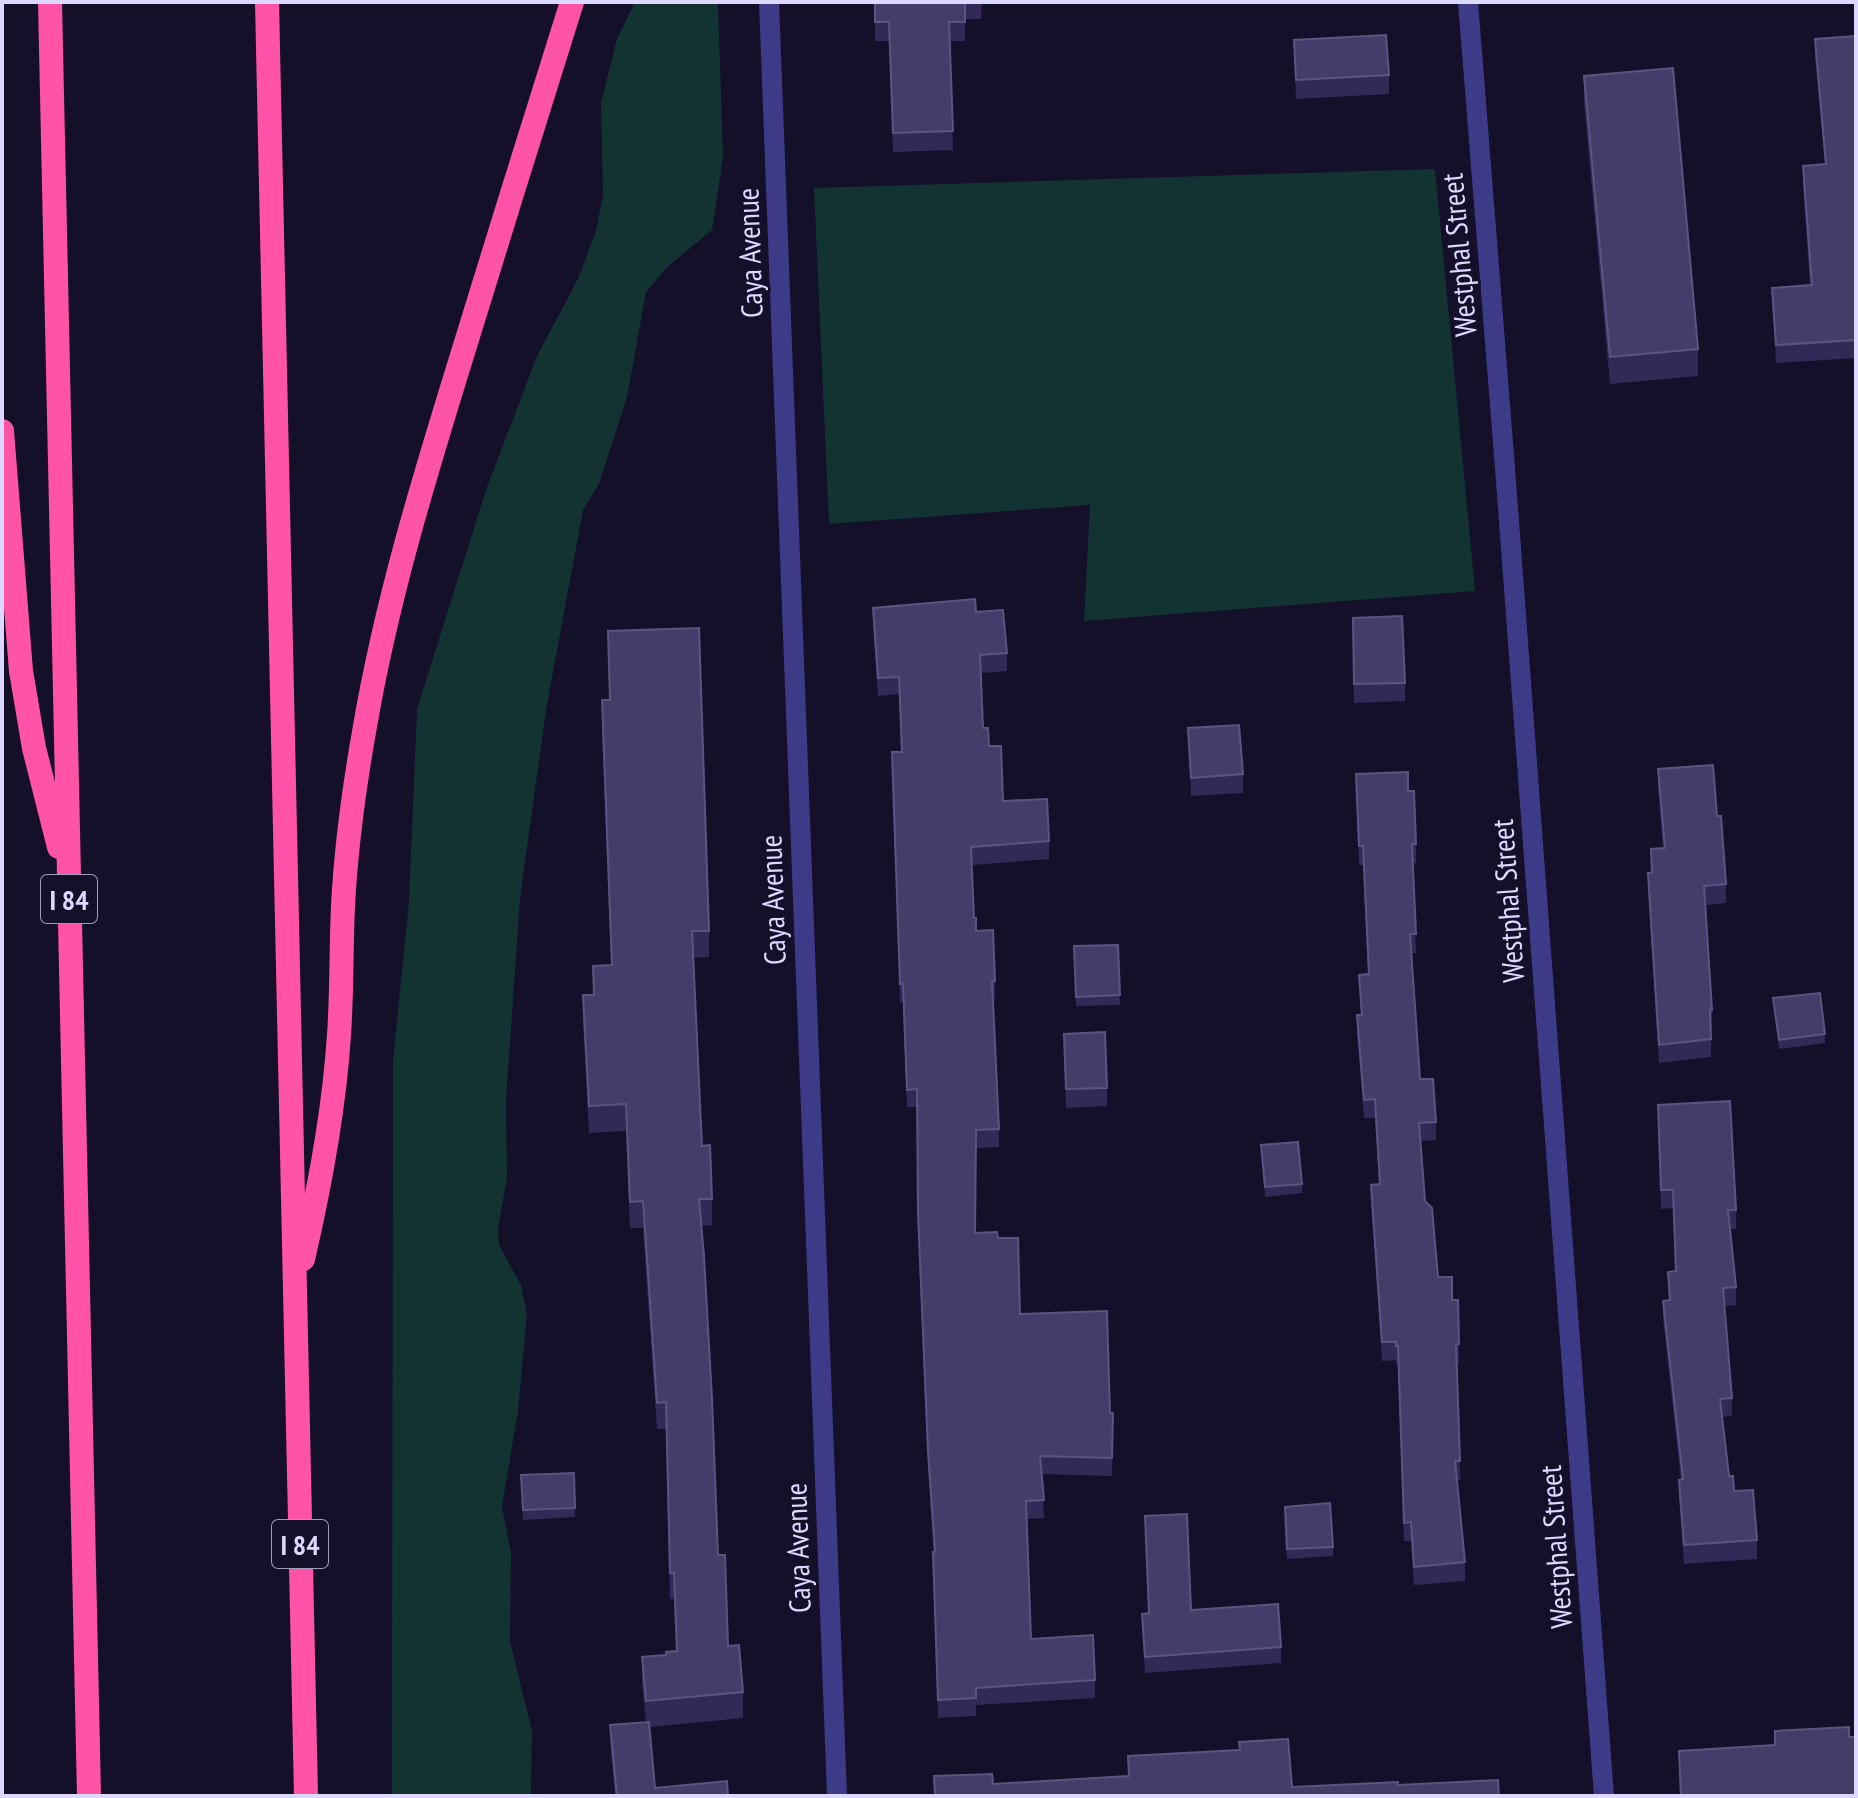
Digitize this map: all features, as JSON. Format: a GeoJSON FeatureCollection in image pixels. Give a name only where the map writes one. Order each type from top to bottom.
{"type":"FeatureCollection","features":[{"type":"Feature","properties":{"kind":"highway","name":"I 84"},"geometry":{"type":"LineString","coordinates":[[50,2],[89,1796]]}},
{"type":"Feature","properties":{"kind":"highway","name":"I 84"},"geometry":{"type":"LineString","coordinates":[[267,2],[306,1796]]}},
{"type":"Feature","properties":{"kind":"highway"},"geometry":{"type":"LineString","coordinates":[[295,1293],[319,1185],[335,1087],[348,844],[375,673],[428,465],[572,2]]}},
{"type":"Feature","properties":{"kind":"highway"},"geometry":{"type":"LineString","coordinates":[[2,431],[16,633],[25,697],[46,800],[69,884]]}},
{"type":"Feature","properties":{"kind":"street","name":"Caya Avenue"},"geometry":{"type":"LineString","coordinates":[[769,2],[837,1796]]}},
{"type":"Feature","properties":{"kind":"street","name":"Westphal Street"},"geometry":{"type":"LineString","coordinates":[[1468,2],[1604,1796]]}},
{"type":"Feature","properties":{"kind":"green space"},"geometry":{"type":"Polygon","coordinates":[[[635,2],[718,2],[723,157],[712,230],[666,268],[646,292],[627,397],[599,484],[583,510],[546,710],[520,898],[506,1101],[507,1177],[498,1229],[499,1245],[521,1285],[527,1314],[518,1411],[502,1507],[511,1553],[510,1641],[532,1731],[531,1796],[392,1796],[393,1060],[409,902],[417,709],[487,487],[537,356],[578,279],[596,231],[603,196],[601,103],[617,39],[635,2]]]}},
{"type":"Feature","properties":{"kind":"green space"},"geometry":{"type":"Polygon","coordinates":[[[1435,169],[1475,591],[1084,621],[1090,505],[829,524],[814,188],[1435,169]]]}},
{"type":"Feature","properties":{"kind":"building"},"geometry":{"type":"Polygon","coordinates":[[[875,2],[965,2],[965,22],[949,22],[953,131],[893,133],[889,22],[875,22],[875,2]]]}},
{"type":"Feature","properties":{"kind":"building"},"geometry":{"type":"Polygon","coordinates":[[[1386,35],[1389,75],[1296,80],[1294,40],[1386,35]]]}},
{"type":"Feature","properties":{"kind":"building"},"geometry":{"type":"Polygon","coordinates":[[[1856,36],[1856,340],[1776,345],[1772,288],[1812,285],[1803,166],[1826,164],[1815,39],[1856,36]]]}},
{"type":"Feature","properties":{"kind":"building"},"geometry":{"type":"Polygon","coordinates":[[[1673,68],[1698,349],[1610,357],[1584,76],[1673,68]]]}},
{"type":"Feature","properties":{"kind":"building"},"geometry":{"type":"Polygon","coordinates":[[[975,599],[976,612],[1003,610],[1007,653],[980,655],[983,728],[988,728],[989,746],[1001,746],[1003,801],[1047,799],[1049,841],[971,847],[976,931],[993,930],[995,981],[992,981],[999,1129],[976,1130],[975,1233],[997,1232],[998,1238],[1018,1238],[1020,1314],[1107,1311],[1110,1413],[1113,1413],[1112,1458],[1040,1456],[1044,1500],[1026,1501],[1031,1639],[1093,1635],[1095,1680],[976,1688],[976,1698],[938,1700],[935,1552],[918,1213],[917,1089],[907,1090],[903,984],[900,984],[892,752],[902,752],[899,677],[878,678],[873,608],[975,599]]]}},
{"type":"Feature","properties":{"kind":"building"},"geometry":{"type":"Polygon","coordinates":[[[1402,616],[1405,683],[1354,684],[1353,618],[1402,616]]]}},
{"type":"Feature","properties":{"kind":"building"},"geometry":{"type":"Polygon","coordinates":[[[699,628],[709,931],[692,931],[702,1146],[710,1145],[712,1199],[699,1199],[718,1555],[725,1555],[728,1646],[739,1645],[743,1692],[646,1701],[642,1657],[677,1651],[674,1573],[670,1573],[666,1402],[657,1403],[643,1201],[630,1202],[626,1104],[589,1106],[583,995],[594,995],[593,966],[612,965],[602,700],[610,700],[608,631],[699,628]]]}},
{"type":"Feature","properties":{"kind":"building"},"geometry":{"type":"Polygon","coordinates":[[[1239,725],[1243,774],[1191,778],[1188,728],[1239,725]]]}},
{"type":"Feature","properties":{"kind":"building"},"geometry":{"type":"Polygon","coordinates":[[[1713,765],[1717,816],[1721,816],[1726,884],[1704,886],[1711,1039],[1659,1045],[1648,873],[1652,873],[1651,849],[1665,848],[1658,769],[1713,765]]]}},
{"type":"Feature","properties":{"kind":"building"},"geometry":{"type":"Polygon","coordinates":[[[1408,772],[1408,791],[1414,791],[1416,844],[1412,844],[1416,934],[1410,934],[1420,1079],[1433,1079],[1436,1122],[1419,1123],[1425,1201],[1432,1208],[1438,1277],[1452,1277],[1452,1300],[1458,1300],[1459,1344],[1456,1344],[1460,1461],[1455,1461],[1465,1562],[1414,1567],[1411,1522],[1404,1523],[1398,1346],[1396,1342],[1382,1342],[1371,1185],[1380,1184],[1375,1099],[1364,1100],[1357,1015],[1362,1015],[1359,975],[1369,974],[1356,774],[1408,772]]]}},
{"type":"Feature","properties":{"kind":"building"},"geometry":{"type":"Polygon","coordinates":[[[1118,945],[1120,995],[1076,997],[1074,946],[1118,945]]]}},
{"type":"Feature","properties":{"kind":"building"},"geometry":{"type":"Polygon","coordinates":[[[1820,993],[1825,1034],[1779,1040],[1773,998],[1820,993]]]}},
{"type":"Feature","properties":{"kind":"building"},"geometry":{"type":"Polygon","coordinates":[[[1105,1032],[1107,1088],[1066,1089],[1064,1034],[1105,1032]]]}},
{"type":"Feature","properties":{"kind":"building"},"geometry":{"type":"Polygon","coordinates":[[[1730,1101],[1736,1210],[1728,1210],[1736,1287],[1723,1288],[1732,1398],[1720,1399],[1729,1476],[1733,1476],[1734,1491],[1753,1490],[1757,1540],[1684,1545],[1679,1480],[1683,1479],[1663,1301],[1670,1300],[1668,1272],[1676,1271],[1673,1190],[1661,1190],[1658,1105],[1730,1101]]]}},
{"type":"Feature","properties":{"kind":"building"},"geometry":{"type":"Polygon","coordinates":[[[1298,1142],[1302,1184],[1265,1187],[1261,1145],[1298,1142]]]}},
{"type":"Feature","properties":{"kind":"building"},"geometry":{"type":"Polygon","coordinates":[[[574,1473],[575,1508],[523,1510],[521,1475],[574,1473]]]}},
{"type":"Feature","properties":{"kind":"building"},"geometry":{"type":"Polygon","coordinates":[[[1330,1503],[1333,1547],[1287,1549],[1285,1507],[1330,1503]]]}},
{"type":"Feature","properties":{"kind":"building"},"geometry":{"type":"Polygon","coordinates":[[[1187,1514],[1191,1610],[1278,1604],[1281,1647],[1145,1657],[1142,1614],[1149,1613],[1145,1516],[1187,1514]]]}},
{"type":"Feature","properties":{"kind":"building"},"geometry":{"type":"Polygon","coordinates":[[[649,1722],[655,1788],[727,1781],[728,1796],[617,1796],[610,1725],[649,1722]]]}},
{"type":"Feature","properties":{"kind":"building"},"geometry":{"type":"Polygon","coordinates":[[[1849,1727],[1849,1737],[1855,1737],[1856,1795],[1681,1796],[1679,1751],[1775,1745],[1775,1731],[1849,1727]]]}},
{"type":"Feature","properties":{"kind":"building"},"geometry":{"type":"Polygon","coordinates":[[[1288,1739],[1292,1787],[1498,1780],[1499,1796],[935,1796],[934,1776],[992,1774],[993,1784],[1129,1776],[1128,1756],[1240,1750],[1239,1742],[1288,1739]]]}}]}
